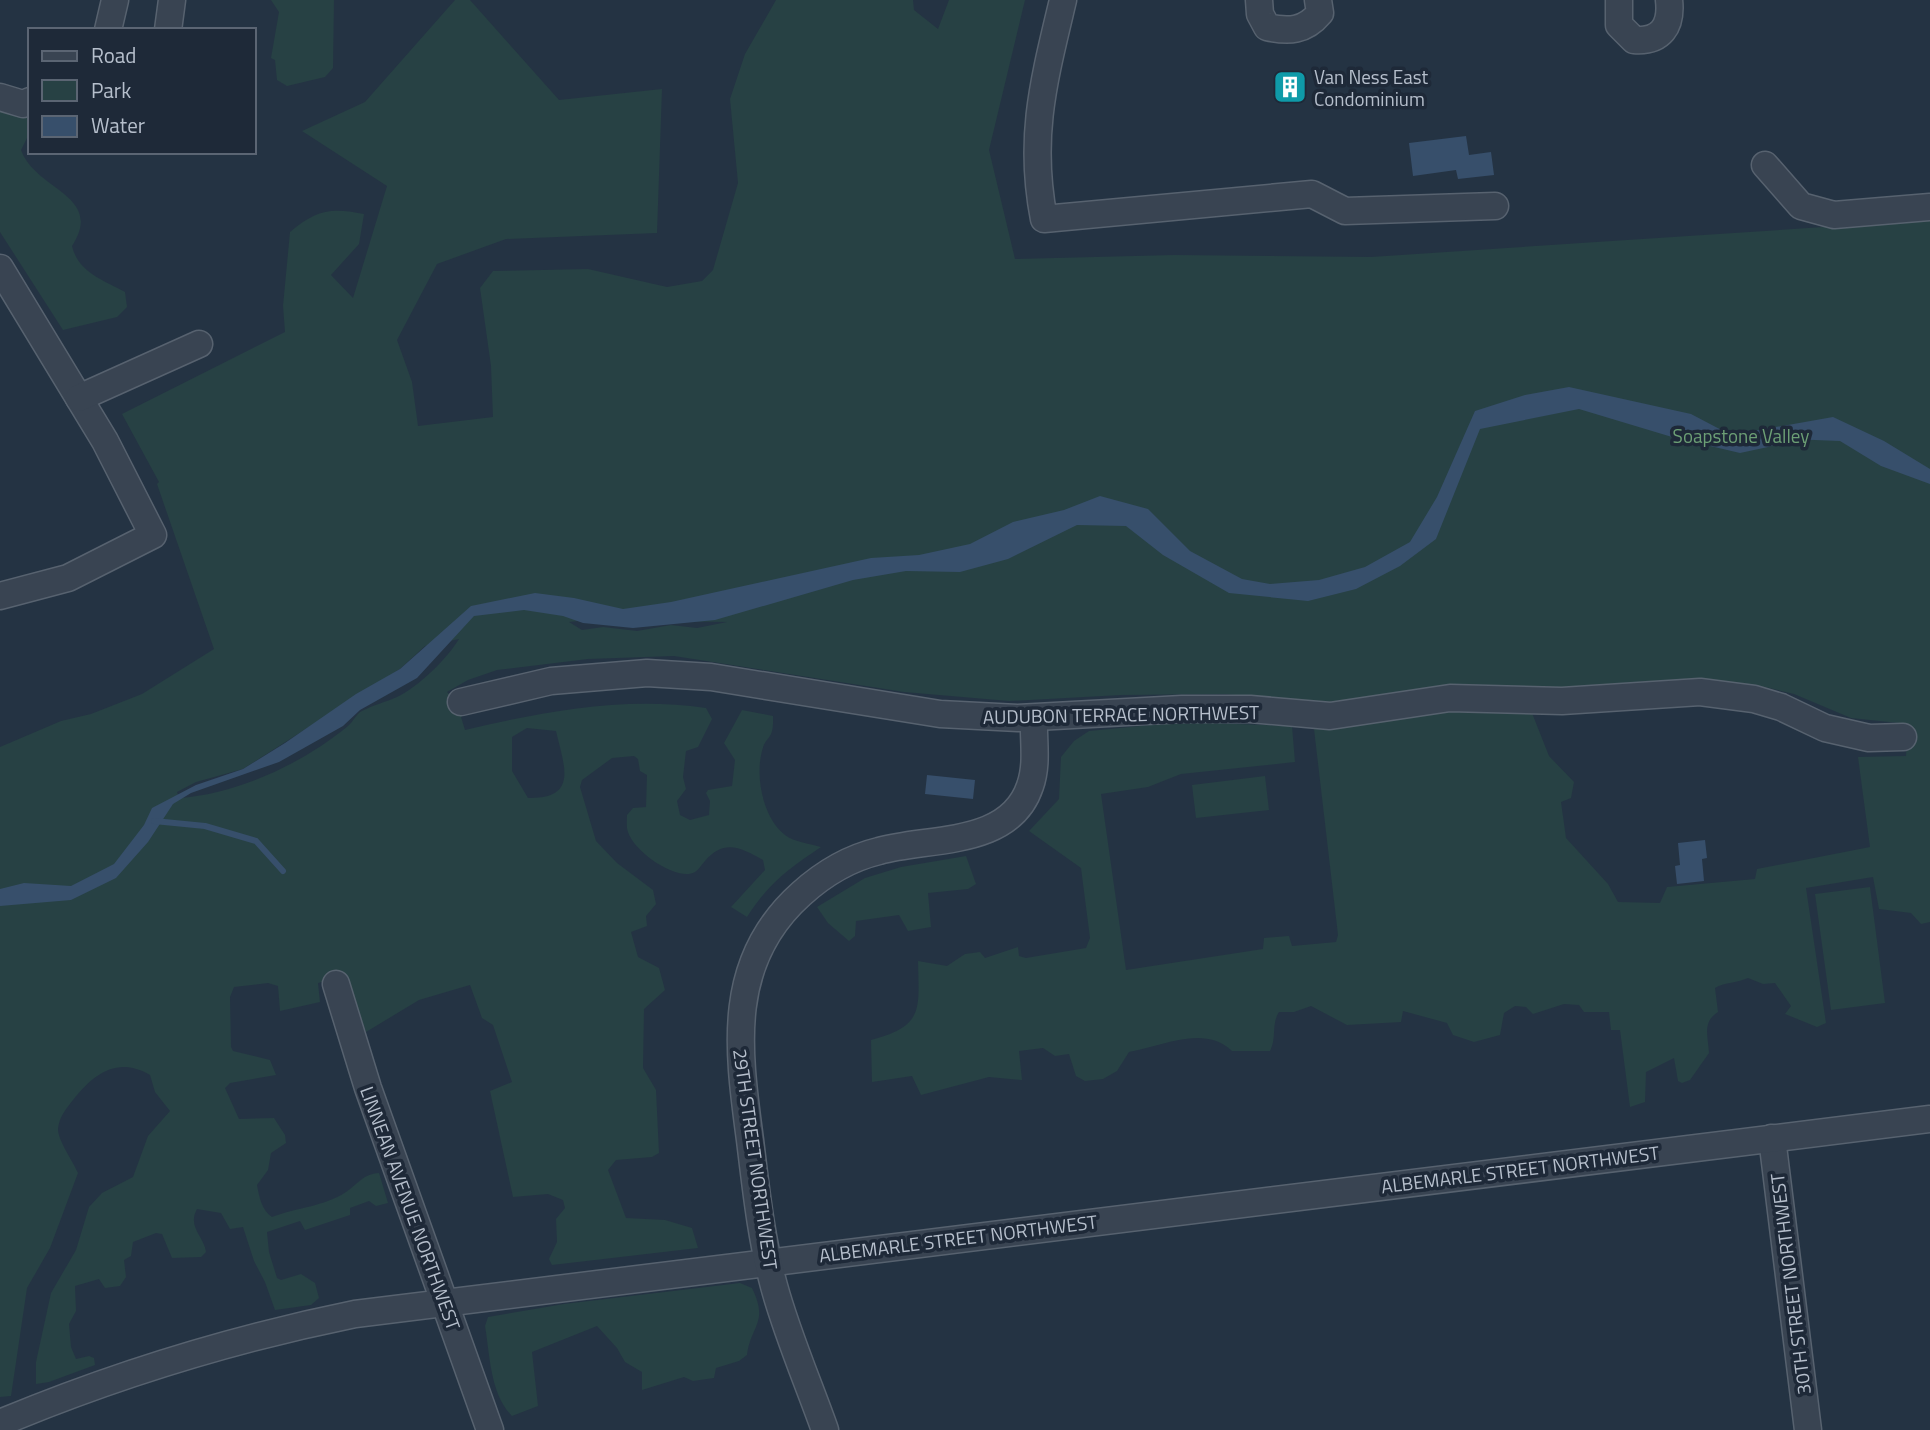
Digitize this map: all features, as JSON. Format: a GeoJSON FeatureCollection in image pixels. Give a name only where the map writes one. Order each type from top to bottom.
{"type":"FeatureCollection","features":[{"type":"Feature","properties":{"kind":"street"},"geometry":{"type":"LineString","coordinates":[[108,28],[115,0]]}},
{"type":"Feature","properties":{"kind":"street"},"geometry":{"type":"LineString","coordinates":[[168,28],[172,0]]}},
{"type":"Feature","properties":{"kind":"street"},"geometry":{"type":"LineString","coordinates":[[1063,0],[1041,90],[1036,139],[1036,179],[1044,219],[1312,194],[1345,211],[1495,206]]}},
{"type":"Feature","properties":{"kind":"street"},"geometry":{"type":"LineString","coordinates":[[1259,0],[1260,14],[1267,27],[1287,32],[1310,25],[1320,13],[1318,0]]}},
{"type":"Feature","properties":{"kind":"street"},"geometry":{"type":"LineString","coordinates":[[1619,0],[1619,25],[1633,40],[1644,41],[1655,38],[1667,27],[1670,13],[1668,0]]}},
{"type":"Feature","properties":{"kind":"street"},"geometry":{"type":"LineString","coordinates":[[0,97],[23,104],[28,103]]}},
{"type":"Feature","properties":{"kind":"street"},"geometry":{"type":"LineString","coordinates":[[1765,165],[1801,206],[1834,215],[1930,207]]}},
{"type":"Feature","properties":{"kind":"street"},"geometry":{"type":"LineString","coordinates":[[0,268],[79,398],[153,535],[68,578],[0,596]]}},
{"type":"Feature","properties":{"kind":"street"},"geometry":{"type":"LineString","coordinates":[[79,398],[199,344]]}},
{"type":"Feature","properties":{"kind":"street","name":"AUDUBON TERRACE NORTHWEST"},"geometry":{"type":"LineString","coordinates":[[461,702],[551,681],[647,673],[712,677],[940,714],[1034,718],[1182,709],[1250,709],[1330,716],[1450,698],[1548,702],[1700,692],[1763,702],[1825,728],[1869,738],[1903,737]]}},
{"type":"Feature","properties":{"kind":"street","name":"29TH STREET NORTHWEST"},"geometry":{"type":"LineString","coordinates":[[825,1430],[774,1287],[768,1261],[739,1043],[743,997],[757,953],[772,927],[797,898],[832,871],[884,849],[985,830],[1011,815],[1027,795],[1034,773],[1034,718]]}},
{"type":"Feature","properties":{"kind":"street","name":"LINNEAN AVENUE NORTHWEST"},"geometry":{"type":"LineString","coordinates":[[336,984],[365,1080],[490,1430]]}},
{"type":"Feature","properties":{"kind":"street","name":"ALBEMARLE STREET NORTHWEST"},"geometry":{"type":"LineString","coordinates":[[0,1423],[97,1384],[202,1350],[355,1314],[1930,1119]]}},
{"type":"Feature","properties":{"kind":"street","name":"30TH STREET NORTHWEST"},"geometry":{"type":"LineString","coordinates":[[1772,1138],[1808,1430]]}},
{"type":"Feature","properties":{"kind":"green space"},"geometry":{"type":"Polygon","coordinates":[[[271,0],[334,0],[333,68],[325,77],[287,86],[277,80],[275,60],[271,58],[279,12],[271,0]]]}},
{"type":"Feature","properties":{"kind":"green space","name":"Soapstone Valley"},"geometry":{"type":"Polygon","coordinates":[[[455,0],[470,0],[559,100],[662,89],[657,233],[506,239],[437,264],[397,340],[412,382],[418,426],[493,417],[491,366],[480,288],[493,271],[588,269],[667,287],[702,281],[713,270],[738,183],[730,99],[745,54],[776,0],[913,0],[914,10],[938,29],[949,0],[1025,0],[989,150],[1015,259],[1174,255],[1371,257],[1930,220],[1930,922],[1921,924],[1911,913],[1879,909],[1873,877],[1806,888],[1826,1023],[1817,1027],[1785,1014],[1791,1006],[1775,983],[1763,984],[1748,978],[1719,986],[1715,988],[1718,1012],[1708,1025],[1709,1053],[1690,1080],[1682,1083],[1678,1081],[1674,1058],[1646,1072],[1645,1102],[1630,1107],[1620,1030],[1611,1030],[1609,1012],[1584,1012],[1579,1005],[1564,1004],[1533,1014],[1526,1007],[1515,1006],[1504,1013],[1500,1035],[1474,1042],[1453,1035],[1447,1023],[1403,1011],[1401,1022],[1347,1025],[1311,1006],[1294,1012],[1279,1012],[1270,1051],[1232,1051],[1221,1043],[1208,1039],[1182,1040],[1129,1052],[1117,1071],[1103,1079],[1085,1081],[1076,1076],[1069,1054],[1055,1056],[1043,1048],[1019,1051],[1022,1080],[989,1077],[921,1095],[912,1076],[872,1082],[871,1040],[901,1029],[915,1014],[919,992],[918,961],[947,966],[965,954],[980,952],[985,958],[1018,947],[1019,956],[1026,958],[1086,948],[1090,938],[1081,868],[1029,831],[1059,799],[1061,757],[1074,741],[1089,731],[1181,722],[1292,726],[1295,762],[1181,774],[1148,787],[1101,794],[1126,970],[1263,949],[1264,938],[1289,936],[1292,946],[1336,942],[1338,935],[1314,729],[1322,726],[1440,709],[1532,713],[1549,756],[1574,782],[1571,798],[1561,802],[1566,838],[1608,884],[1618,902],[1660,903],[1667,887],[1755,879],[1757,869],[1870,847],[1858,757],[1906,756],[1908,724],[1851,718],[1794,694],[1765,687],[1705,681],[1654,681],[1330,704],[1225,694],[1121,695],[1009,701],[904,692],[674,656],[588,659],[497,670],[468,680],[447,692],[467,712],[461,717],[465,730],[585,707],[645,704],[706,708],[712,719],[698,747],[686,751],[683,777],[686,789],[677,801],[680,815],[690,820],[709,815],[710,801],[706,793],[708,790],[732,786],[735,760],[724,743],[742,710],[773,716],[771,734],[760,761],[760,785],[766,808],[777,828],[785,835],[821,847],[780,878],[747,917],[731,907],[765,870],[763,860],[740,849],[726,847],[712,854],[697,871],[681,874],[672,871],[637,847],[627,830],[627,815],[633,808],[646,807],[647,775],[640,771],[638,759],[634,756],[612,758],[582,780],[580,787],[596,841],[617,863],[653,890],[656,904],[646,916],[647,926],[631,932],[638,957],[659,968],[665,990],[644,1009],[643,1068],[656,1090],[659,1153],[652,1157],[616,1160],[608,1170],[626,1218],[665,1220],[692,1228],[698,1248],[552,1265],[549,1259],[557,1242],[556,1219],[565,1208],[563,1200],[548,1194],[513,1197],[490,1091],[512,1082],[493,1025],[482,1018],[470,985],[419,1000],[366,1032],[346,976],[318,983],[320,1002],[280,1011],[278,986],[268,983],[234,987],[230,997],[231,1047],[233,1051],[270,1060],[276,1075],[230,1083],[225,1088],[239,1119],[274,1118],[285,1135],[286,1143],[271,1153],[268,1170],[257,1185],[266,1211],[272,1217],[328,1201],[346,1192],[365,1177],[379,1173],[388,1203],[376,1206],[369,1201],[350,1208],[350,1215],[305,1230],[300,1221],[267,1232],[269,1252],[277,1278],[281,1280],[301,1274],[315,1283],[319,1298],[311,1305],[275,1310],[243,1227],[230,1229],[221,1213],[197,1209],[194,1215],[195,1226],[206,1252],[201,1257],[172,1258],[162,1234],[156,1233],[133,1242],[131,1256],[124,1260],[126,1277],[120,1286],[105,1288],[99,1279],[75,1286],[76,1311],[69,1324],[71,1347],[76,1359],[89,1356],[94,1358],[95,1365],[36,1384],[36,1362],[51,1293],[76,1250],[89,1207],[102,1193],[133,1177],[148,1136],[170,1111],[155,1092],[150,1075],[127,1067],[107,1071],[89,1082],[65,1110],[60,1121],[60,1139],[78,1173],[50,1248],[27,1288],[11,1396],[0,1397],[0,747],[61,721],[91,714],[142,694],[214,649],[157,484],[159,482],[122,414],[285,332],[283,306],[290,232],[316,215],[332,211],[364,214],[359,244],[331,275],[353,298],[387,186],[302,131],[365,102],[455,0]],[[569,622],[582,630],[603,627],[637,631],[671,625],[697,628],[727,622],[569,622]],[[459,639],[425,646],[400,669],[243,769],[196,782],[177,792],[179,798],[246,783],[310,753],[348,726],[360,712],[414,687],[440,664],[459,639]],[[527,728],[512,737],[512,771],[528,798],[555,793],[564,778],[556,731],[527,728]]]}},
{"type":"Feature","properties":{"kind":"green space"},"geometry":{"type":"Polygon","coordinates":[[[0,111],[28,116],[28,136],[21,150],[29,164],[74,204],[80,215],[80,229],[72,246],[75,255],[92,274],[125,292],[127,307],[117,317],[63,330],[0,232],[0,111]]]}},
{"type":"Feature","properties":{"kind":"green space"},"geometry":{"type":"Polygon","coordinates":[[[1265,776],[1269,810],[1196,818],[1192,785],[1265,776]]]}},
{"type":"Feature","properties":{"kind":"green space"},"geometry":{"type":"Polygon","coordinates":[[[966,856],[976,884],[968,889],[928,893],[931,927],[908,931],[899,915],[856,921],[855,936],[849,941],[828,923],[817,907],[865,878],[901,867],[966,856]]]}},
{"type":"Feature","properties":{"kind":"green space"},"geometry":{"type":"Polygon","coordinates":[[[1870,887],[1885,1003],[1831,1010],[1815,894],[1870,887]]]}},
{"type":"Feature","properties":{"kind":"green space"},"geometry":{"type":"Polygon","coordinates":[[[740,1283],[752,1288],[759,1317],[747,1355],[739,1361],[716,1368],[714,1378],[693,1381],[684,1377],[642,1390],[642,1372],[625,1362],[617,1348],[597,1326],[532,1352],[538,1406],[512,1416],[499,1397],[485,1326],[488,1317],[564,1304],[740,1283]]]}},
{"type":"Feature","properties":{"kind":"water"},"geometry":{"type":"Polygon","coordinates":[[[1466,136],[1469,155],[1491,152],[1494,175],[1458,179],[1456,170],[1413,176],[1409,143],[1466,136]]]}},
{"type":"Feature","properties":{"kind":"water"},"geometry":{"type":"Polygon","coordinates":[[[1569,387],[1691,414],[1731,435],[1833,417],[1884,441],[1930,469],[1930,484],[1881,466],[1840,441],[1789,439],[1740,453],[1672,437],[1579,409],[1480,429],[1436,539],[1400,566],[1356,589],[1308,601],[1229,593],[1163,555],[1126,526],[1077,525],[1008,559],[960,572],[906,571],[853,580],[715,620],[633,628],[583,623],[563,616],[524,610],[474,616],[417,678],[360,710],[343,726],[279,762],[191,793],[173,804],[148,842],[116,878],[71,900],[0,906],[0,889],[24,883],[71,886],[114,864],[144,825],[152,808],[196,785],[243,769],[285,743],[356,694],[400,669],[471,606],[535,593],[623,609],[671,602],[871,558],[919,555],[970,544],[1013,522],[1064,510],[1100,496],[1148,509],[1190,551],[1242,579],[1270,584],[1319,580],[1365,567],[1410,542],[1437,497],[1475,411],[1525,395],[1569,387]]]}},
{"type":"Feature","properties":{"kind":"water"},"geometry":{"type":"Polygon","coordinates":[[[927,775],[975,780],[973,799],[925,794],[927,775]]]}},
{"type":"Feature","properties":{"kind":"water"},"geometry":{"type":"Polygon","coordinates":[[[1705,840],[1707,858],[1702,859],[1704,881],[1677,884],[1675,866],[1680,865],[1678,843],[1705,840]]]}},
{"type":"Feature","properties":{"kind":"waterway"},"geometry":{"type":"LineString","coordinates":[[154,821],[205,826],[256,841],[283,871]]}},
{"type":"Feature","properties":{"kind":"place","name":"Van Ness East Condominium"},"geometry":{"type":"Point","coordinates":[1290,87]}}]}
